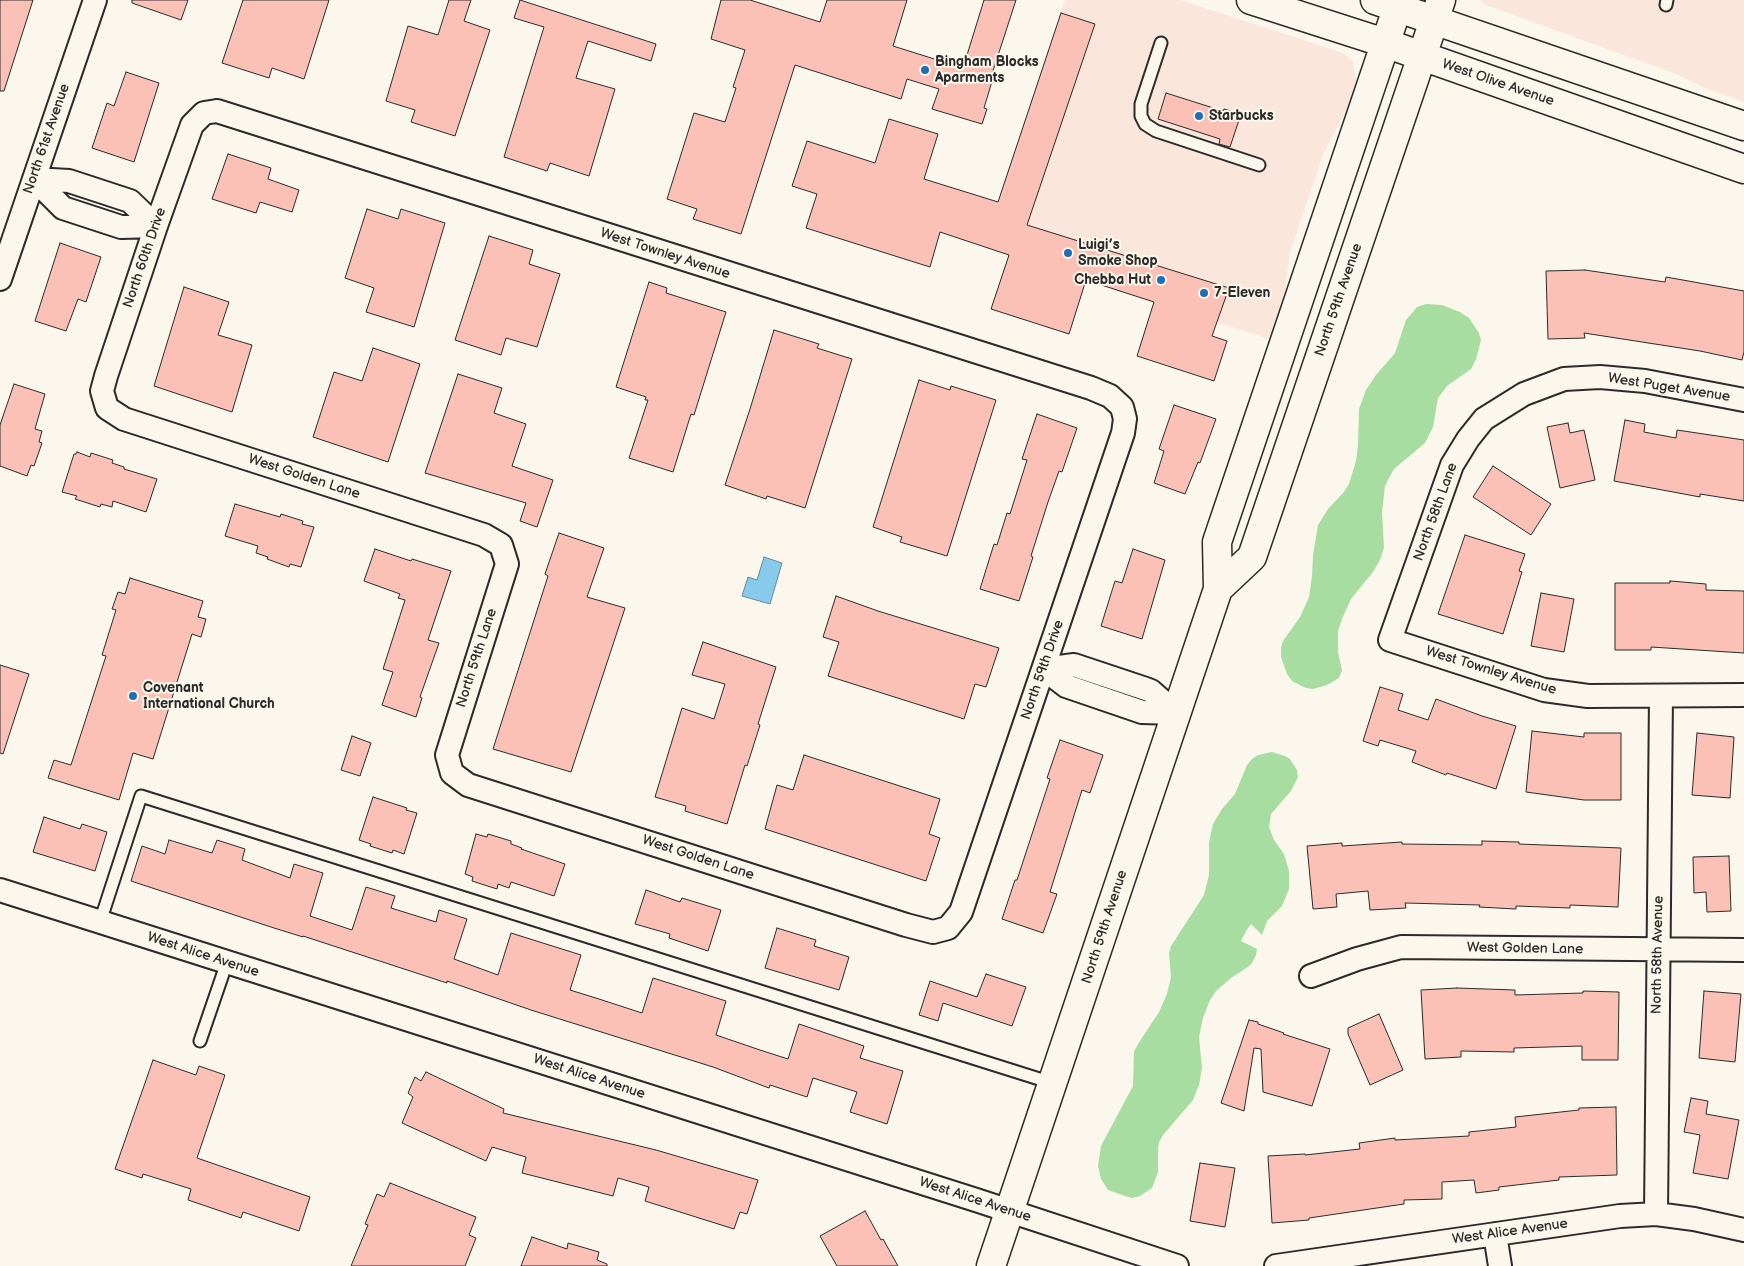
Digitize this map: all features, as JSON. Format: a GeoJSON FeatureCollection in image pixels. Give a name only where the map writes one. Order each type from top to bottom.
{"type":"FeatureCollection","features":[{"type":"Feature","properties":{"kind":"main road","name":"West Olive Avenue"},"geometry":{"type":"LineString","coordinates":[[1251,0],[1385,43],[1744,169]]}},
{"type":"Feature","properties":{"kind":"main road","name":"North 59th Avenue"},"geometry":{"type":"LineString","coordinates":[[991,1266],[1054,1084],[1218,588],[1217,542],[1385,43],[1391,2]]}},
{"type":"Feature","properties":{"kind":"main road"},"geometry":{"type":"LineString","coordinates":[[1391,2],[1438,10],[1744,126]]}},
{"type":"Feature","properties":{"kind":"main road","name":"North 59th Avenue"},"geometry":{"type":"LineString","coordinates":[[1218,588],[1252,557],[1438,10]]}},
{"type":"Feature","properties":{"kind":"street","name":"North 61st Avenue"},"geometry":{"type":"LineString","coordinates":[[0,279],[7,238],[34,179],[95,0]]}},
{"type":"Feature","properties":{"kind":"street","name":"West Townley Avenue"},"geometry":{"type":"LineString","coordinates":[[204,112],[217,111],[1081,385],[1110,396],[1122,407]]}},
{"type":"Feature","properties":{"kind":"street","name":"North 60th Drive"},"geometry":{"type":"LineString","coordinates":[[107,408],[102,391],[106,376],[192,125],[204,112]]}},
{"type":"Feature","properties":{"kind":"street"},"geometry":{"type":"LineString","coordinates":[[34,179],[69,181],[130,201],[156,226]]}},
{"type":"Feature","properties":{"kind":"street","name":"West Puget Avenue"},"geometry":{"type":"LineString","coordinates":[[1564,378],[1600,376],[1646,381],[1744,400]]}},
{"type":"Feature","properties":{"kind":"street","name":"North 58th Lane"},"geometry":{"type":"LineString","coordinates":[[1390,640],[1452,465],[1468,439],[1484,419],[1505,405],[1524,394],[1564,378]]}},
{"type":"Feature","properties":{"kind":"street","name":"North 59th Drive"},"geometry":{"type":"LineString","coordinates":[[948,928],[961,912],[1123,433],[1125,420],[1122,407]]}},
{"type":"Feature","properties":{"kind":"street","name":"West Golden Lane"},"geometry":{"type":"LineString","coordinates":[[107,408],[124,420],[484,535],[501,544]]}},
{"type":"Feature","properties":{"kind":"street","name":"North 59th Lane"},"geometry":{"type":"LineString","coordinates":[[452,773],[447,755],[507,564],[501,544]]}},
{"type":"Feature","properties":{"kind":"street","name":"West Townley Avenue"},"geometry":{"type":"LineString","coordinates":[[1390,640],[1544,690],[1588,696],[1744,695]]}},
{"type":"Feature","properties":{"kind":"street"},"geometry":{"type":"LineString","coordinates":[[1044,669],[1074,665],[1151,690],[1176,713]]}},
{"type":"Feature","properties":{"kind":"street","name":"North 58th Avenue"},"geometry":{"type":"LineString","coordinates":[[1656,1214],[1661,696]]}},
{"type":"Feature","properties":{"kind":"street","name":"West Golden Lane"},"geometry":{"type":"LineString","coordinates":[[452,773],[468,785],[906,925],[933,932],[948,928]]}},
{"type":"Feature","properties":{"kind":"street","name":"West Alice Avenue"},"geometry":{"type":"LineString","coordinates":[[0,890],[1010,1211],[1177,1266]]}},
{"type":"Feature","properties":{"kind":"street","name":"West Golden Lane"},"geometry":{"type":"LineString","coordinates":[[1312,976],[1357,958],[1401,947],[1658,951],[1744,950]]}},
{"type":"Feature","properties":{"kind":"street","name":"West Alice Avenue"},"geometry":{"type":"LineString","coordinates":[[1276,1266],[1620,1216],[1656,1214],[1694,1219],[1744,1230]]}},
{"type":"Feature","properties":{"kind":"street"},"geometry":{"type":"LineString","coordinates":[[1495,1234],[1500,1266]]}},
{"type":"Feature","properties":{"kind":"lane"},"geometry":{"type":"LineString","coordinates":[[1161,43],[1141,104],[1141,116],[1144,124],[1156,131],[1259,165]]}},
{"type":"Feature","properties":{"kind":"lane"},"geometry":{"type":"LineString","coordinates":[[100,922],[142,796],[1054,1084]]}},
{"type":"Feature","properties":{"kind":"lane"},"geometry":{"type":"LineString","coordinates":[[200,1041],[227,962]]}},
{"type":"Feature","properties":{"kind":"shaded area"},"geometry":{"type":"Polygon","coordinates":[[[1065,0],[1180,0],[1337,51],[1353,62],[1356,79],[1355,93],[1323,155],[1290,252],[1282,312],[1272,340],[983,247],[1065,0]]]}},
{"type":"Feature","properties":{"kind":"shaded area"},"geometry":{"type":"Polygon","coordinates":[[[1480,0],[1744,0],[1744,102],[1707,89],[1676,74],[1486,5],[1480,0]]]}},
{"type":"Feature","properties":{"kind":"green space"},"geometry":{"type":"Polygon","coordinates":[[[1426,304],[1442,305],[1460,312],[1469,318],[1479,333],[1481,340],[1476,359],[1471,369],[1447,386],[1438,398],[1433,427],[1425,443],[1394,469],[1385,486],[1382,512],[1384,548],[1373,572],[1351,599],[1342,619],[1338,631],[1338,652],[1342,670],[1339,678],[1327,685],[1313,689],[1306,688],[1292,681],[1287,674],[1281,657],[1281,648],[1283,641],[1300,617],[1309,597],[1318,525],[1328,509],[1349,484],[1356,461],[1358,446],[1359,409],[1366,390],[1395,353],[1406,320],[1417,307],[1426,304]]]}},
{"type":"Feature","properties":{"kind":"green space"},"geometry":{"type":"Polygon","coordinates":[[[1272,752],[1290,759],[1297,770],[1298,777],[1291,791],[1271,814],[1269,827],[1274,840],[1284,854],[1289,871],[1289,889],[1282,906],[1267,921],[1262,935],[1251,924],[1241,941],[1257,949],[1252,963],[1216,991],[1210,1000],[1203,1018],[1199,1037],[1202,1068],[1199,1085],[1193,1100],[1159,1142],[1158,1172],[1152,1188],[1140,1196],[1132,1198],[1125,1196],[1108,1190],[1101,1179],[1098,1166],[1101,1146],[1133,1086],[1134,1052],[1159,1012],[1167,994],[1171,977],[1169,953],[1171,946],[1204,895],[1209,875],[1209,842],[1213,824],[1222,809],[1235,794],[1247,765],[1258,755],[1272,752]]]}},
{"type":"Feature","properties":{"kind":"water"},"geometry":{"type":"Polygon","coordinates":[[[764,557],[782,563],[770,604],[742,596],[748,577],[757,580],[764,557]]]}},
{"type":"Feature","properties":{"kind":"building"},"geometry":{"type":"Polygon","coordinates":[[[0,0],[33,0],[4,91],[0,91],[0,0]]]}},
{"type":"Feature","properties":{"kind":"building"},"geometry":{"type":"Polygon","coordinates":[[[132,0],[188,0],[181,20],[132,3],[132,0]]]}},
{"type":"Feature","properties":{"kind":"building"},"geometry":{"type":"Polygon","coordinates":[[[243,0],[329,0],[304,79],[272,68],[269,78],[222,63],[243,0]]]}},
{"type":"Feature","properties":{"kind":"building"},"geometry":{"type":"Polygon","coordinates":[[[449,0],[471,0],[464,21],[490,30],[455,136],[411,122],[415,110],[386,101],[408,26],[438,35],[449,0]]]}},
{"type":"Feature","properties":{"kind":"building"},"geometry":{"type":"Polygon","coordinates":[[[520,0],[656,44],[651,61],[588,41],[576,78],[615,89],[589,176],[550,163],[547,171],[504,157],[544,27],[514,18],[520,0]]]}},
{"type":"Feature","properties":{"kind":"building"},"geometry":{"type":"Polygon","coordinates":[[[721,0],[750,0],[820,22],[827,0],[907,0],[893,46],[963,68],[984,0],[1016,0],[991,77],[993,78],[984,108],[987,109],[982,124],[932,109],[939,89],[907,79],[901,99],[795,65],[741,234],[693,219],[697,209],[667,199],[694,113],[725,122],[736,88],[733,87],[745,50],[711,39],[721,0]]]}},
{"type":"Feature","properties":{"kind":"building"},"geometry":{"type":"Polygon","coordinates":[[[1061,13],[1095,24],[1027,225],[1229,288],[1212,336],[1227,341],[1214,381],[1137,356],[1154,302],[1086,280],[1069,334],[991,309],[1009,255],[940,232],[930,267],[806,228],[817,194],[792,186],[807,141],[875,163],[889,119],[938,134],[924,179],[998,202],[1061,13]]]}},
{"type":"Feature","properties":{"kind":"building"},"geometry":{"type":"Polygon","coordinates":[[[126,72],[159,83],[134,162],[92,148],[107,103],[114,106],[126,72]]]}},
{"type":"Feature","properties":{"kind":"building","name":"Starbucks"},"geometry":{"type":"Polygon","coordinates":[[[1166,93],[1223,111],[1224,109],[1241,114],[1230,147],[1219,144],[1220,139],[1158,119],[1166,93]]]}},
{"type":"Feature","properties":{"kind":"building"},"geometry":{"type":"Polygon","coordinates":[[[228,154],[271,168],[268,179],[299,190],[292,212],[260,202],[256,213],[212,199],[228,154]]]}},
{"type":"Feature","properties":{"kind":"building"},"geometry":{"type":"Polygon","coordinates":[[[367,209],[398,219],[401,209],[445,223],[414,327],[366,312],[374,288],[345,278],[367,209]]]}},
{"type":"Feature","properties":{"kind":"building"},"geometry":{"type":"Polygon","coordinates":[[[489,236],[533,250],[529,264],[560,274],[537,347],[506,338],[501,355],[455,340],[489,236]]]}},
{"type":"Feature","properties":{"kind":"building"},"geometry":{"type":"Polygon","coordinates":[[[60,243],[101,257],[86,302],[78,299],[66,331],[35,321],[60,243]]]}},
{"type":"Feature","properties":{"kind":"building"},"geometry":{"type":"Polygon","coordinates":[[[1585,270],[1665,282],[1666,277],[1744,291],[1744,352],[1742,360],[1700,351],[1584,333],[1585,338],[1548,339],[1546,271],[1585,270]]]}},
{"type":"Feature","properties":{"kind":"building"},"geometry":{"type":"Polygon","coordinates":[[[649,282],[667,288],[666,293],[726,312],[694,415],[691,414],[673,472],[629,458],[648,400],[645,400],[646,397],[616,387],[649,282]]]}},
{"type":"Feature","properties":{"kind":"building"},"geometry":{"type":"Polygon","coordinates":[[[184,287],[229,302],[218,335],[252,345],[232,412],[154,386],[184,287]]]}},
{"type":"Feature","properties":{"kind":"building"},"geometry":{"type":"Polygon","coordinates":[[[774,330],[819,344],[817,348],[852,359],[805,508],[767,496],[766,499],[725,485],[774,330]]]}},
{"type":"Feature","properties":{"kind":"building"},"geometry":{"type":"Polygon","coordinates":[[[373,348],[420,364],[388,462],[313,437],[334,372],[362,381],[373,348]]]}},
{"type":"Feature","properties":{"kind":"building"},"geometry":{"type":"Polygon","coordinates":[[[458,374],[502,388],[494,413],[526,424],[512,466],[553,480],[537,527],[520,521],[526,503],[425,473],[458,374]]]}},
{"type":"Feature","properties":{"kind":"building"},"geometry":{"type":"Polygon","coordinates":[[[919,380],[950,390],[951,386],[996,400],[947,556],[900,542],[902,537],[873,527],[919,380]]]}},
{"type":"Feature","properties":{"kind":"building"},"geometry":{"type":"Polygon","coordinates":[[[14,384],[45,394],[35,429],[42,431],[39,442],[42,443],[34,466],[31,465],[27,476],[0,466],[0,425],[14,384]]]}},
{"type":"Feature","properties":{"kind":"building"},"geometry":{"type":"Polygon","coordinates":[[[1174,405],[1216,419],[1200,463],[1198,462],[1185,494],[1154,483],[1164,451],[1159,449],[1174,405]]]}},
{"type":"Feature","properties":{"kind":"building"},"geometry":{"type":"Polygon","coordinates":[[[1037,414],[1077,428],[1062,472],[1059,471],[1048,502],[1019,601],[980,589],[994,544],[997,545],[1007,513],[1010,514],[1027,460],[1022,459],[1037,414]]]}},
{"type":"Feature","properties":{"kind":"building"},"geometry":{"type":"Polygon","coordinates":[[[1625,420],[1645,424],[1644,432],[1676,438],[1677,430],[1744,440],[1744,501],[1700,494],[1700,497],[1614,481],[1625,420]]]}},
{"type":"Feature","properties":{"kind":"building"},"geometry":{"type":"Polygon","coordinates":[[[1568,423],[1570,433],[1584,430],[1595,480],[1560,488],[1547,427],[1568,423]]]}},
{"type":"Feature","properties":{"kind":"building"},"geometry":{"type":"Polygon","coordinates":[[[77,452],[90,457],[91,453],[113,460],[112,463],[124,467],[124,469],[157,479],[146,512],[113,501],[112,507],[101,504],[100,507],[75,499],[77,496],[62,492],[74,454],[77,452]]]}},
{"type":"Feature","properties":{"kind":"building"},"geometry":{"type":"Polygon","coordinates":[[[1493,466],[1551,504],[1531,535],[1473,497],[1493,466]]]}},
{"type":"Feature","properties":{"kind":"building"},"geometry":{"type":"Polygon","coordinates":[[[235,504],[280,517],[281,514],[303,521],[302,524],[314,527],[301,567],[290,564],[289,567],[267,559],[268,557],[256,553],[258,546],[225,536],[235,504]]]}},
{"type":"Feature","properties":{"kind":"building"},"geometry":{"type":"Polygon","coordinates":[[[559,533],[604,548],[587,597],[625,608],[571,772],[493,749],[548,576],[545,574],[559,533]]]}},
{"type":"Feature","properties":{"kind":"building"},"geometry":{"type":"Polygon","coordinates":[[[1465,535],[1525,554],[1519,571],[1522,572],[1503,634],[1438,614],[1465,535]]]}},
{"type":"Feature","properties":{"kind":"building"},"geometry":{"type":"Polygon","coordinates":[[[375,549],[411,561],[412,559],[451,571],[428,640],[439,643],[420,697],[422,698],[416,717],[382,705],[393,672],[383,669],[405,600],[398,598],[400,594],[364,581],[375,549]]]}},
{"type":"Feature","properties":{"kind":"building"},"geometry":{"type":"Polygon","coordinates":[[[1133,549],[1165,560],[1142,639],[1101,626],[1115,581],[1122,583],[1133,549]]]}},
{"type":"Feature","properties":{"kind":"building","name":"Covenant International Church"},"geometry":{"type":"Polygon","coordinates":[[[130,578],[203,601],[198,617],[206,619],[201,637],[192,634],[153,759],[133,753],[119,800],[48,778],[54,760],[71,765],[106,656],[102,655],[116,610],[112,609],[118,592],[125,594],[130,578]]]}},
{"type":"Feature","properties":{"kind":"building"},"geometry":{"type":"Polygon","coordinates":[[[1670,581],[1706,584],[1706,590],[1744,591],[1744,653],[1651,647],[1651,650],[1615,650],[1615,583],[1670,583],[1670,581]]]}},
{"type":"Feature","properties":{"kind":"building"},"geometry":{"type":"Polygon","coordinates":[[[1541,593],[1574,599],[1564,652],[1531,646],[1541,593]]]}},
{"type":"Feature","properties":{"kind":"building"},"geometry":{"type":"Polygon","coordinates":[[[836,596],[878,611],[999,648],[986,687],[975,684],[964,719],[828,676],[839,642],[823,637],[836,596]]]}},
{"type":"Feature","properties":{"kind":"building"},"geometry":{"type":"Polygon","coordinates":[[[703,642],[776,667],[758,724],[760,725],[747,766],[745,765],[727,824],[685,811],[686,806],[655,797],[682,708],[714,719],[725,684],[692,675],[703,642]]]}},
{"type":"Feature","properties":{"kind":"building"},"geometry":{"type":"Polygon","coordinates":[[[0,665],[29,674],[3,754],[0,753],[0,665]]]}},
{"type":"Feature","properties":{"kind":"building"},"geometry":{"type":"Polygon","coordinates":[[[1380,687],[1403,694],[1398,710],[1428,720],[1436,699],[1516,726],[1496,789],[1447,773],[1446,775],[1412,762],[1416,751],[1380,740],[1378,746],[1363,741],[1380,687]]]}},
{"type":"Feature","properties":{"kind":"building"},"geometry":{"type":"Polygon","coordinates":[[[1532,731],[1584,737],[1584,733],[1621,733],[1621,800],[1584,800],[1526,792],[1532,731]]]}},
{"type":"Feature","properties":{"kind":"building"},"geometry":{"type":"Polygon","coordinates":[[[1697,733],[1734,737],[1730,798],[1692,795],[1697,733]]]}},
{"type":"Feature","properties":{"kind":"building"},"geometry":{"type":"Polygon","coordinates":[[[352,736],[371,743],[360,776],[341,770],[352,736]]]}},
{"type":"Feature","properties":{"kind":"building"},"geometry":{"type":"Polygon","coordinates":[[[1060,740],[1103,755],[1090,793],[1082,790],[1050,892],[1057,894],[1043,933],[1002,919],[1015,880],[1017,880],[1050,779],[1047,778],[1060,740]]]}},
{"type":"Feature","properties":{"kind":"building"},"geometry":{"type":"Polygon","coordinates":[[[804,755],[940,799],[929,834],[940,838],[926,881],[765,829],[777,785],[793,790],[804,755]]]}},
{"type":"Feature","properties":{"kind":"building"},"geometry":{"type":"Polygon","coordinates":[[[373,797],[417,813],[404,854],[393,850],[392,853],[370,846],[371,844],[359,840],[373,797]]]}},
{"type":"Feature","properties":{"kind":"building"},"geometry":{"type":"Polygon","coordinates":[[[44,817],[80,829],[82,824],[107,832],[95,871],[33,852],[44,817]]]}},
{"type":"Feature","properties":{"kind":"building"},"geometry":{"type":"Polygon","coordinates":[[[476,834],[487,837],[488,834],[511,841],[511,844],[521,849],[565,864],[554,896],[511,882],[509,888],[498,884],[497,889],[472,881],[473,877],[465,874],[476,834]]]}},
{"type":"Feature","properties":{"kind":"building"},"geometry":{"type":"Polygon","coordinates":[[[169,840],[212,853],[217,840],[245,849],[242,860],[290,878],[294,864],[323,873],[310,916],[352,930],[366,887],[395,896],[391,908],[436,922],[439,910],[467,919],[454,959],[498,975],[511,933],[581,955],[570,990],[642,1013],[653,978],[726,1001],[716,1035],[760,1050],[788,1059],[799,1024],[864,1046],[860,1058],[903,1071],[887,1124],[850,1112],[857,1092],[813,1078],[807,1097],[770,1085],[769,1088],[713,1067],[131,881],[142,846],[165,854],[169,840]]]}},
{"type":"Feature","properties":{"kind":"building"},"geometry":{"type":"Polygon","coordinates":[[[1482,841],[1621,848],[1618,907],[1570,905],[1570,908],[1516,906],[1516,909],[1479,907],[1480,905],[1405,903],[1406,908],[1370,910],[1368,891],[1336,894],[1337,907],[1313,909],[1307,846],[1342,843],[1342,846],[1402,842],[1402,844],[1482,845],[1482,841]]]}},
{"type":"Feature","properties":{"kind":"building"},"geometry":{"type":"Polygon","coordinates":[[[1729,856],[1731,911],[1707,912],[1706,892],[1694,893],[1693,857],[1729,856]]]}},
{"type":"Feature","properties":{"kind":"building"},"geometry":{"type":"Polygon","coordinates":[[[646,890],[680,902],[682,898],[721,910],[708,951],[669,938],[670,934],[635,924],[646,890]]]}},
{"type":"Feature","properties":{"kind":"building"},"geometry":{"type":"Polygon","coordinates":[[[777,928],[816,940],[814,946],[849,957],[839,990],[765,968],[777,928]]]}},
{"type":"Feature","properties":{"kind":"building"},"geometry":{"type":"Polygon","coordinates":[[[986,974],[1026,987],[1012,1026],[943,1003],[938,1021],[919,1015],[930,981],[977,997],[986,974]]]}},
{"type":"Feature","properties":{"kind":"building"},"geometry":{"type":"Polygon","coordinates":[[[1457,988],[1515,990],[1515,995],[1583,993],[1583,991],[1619,992],[1618,1060],[1582,1060],[1582,1046],[1514,1048],[1514,1052],[1461,1051],[1461,1057],[1425,1059],[1421,990],[1457,988]]]}},
{"type":"Feature","properties":{"kind":"building"},"geometry":{"type":"Polygon","coordinates":[[[1704,991],[1741,994],[1735,1062],[1699,1058],[1704,991]]]}},
{"type":"Feature","properties":{"kind":"building"},"geometry":{"type":"Polygon","coordinates":[[[1379,1014],[1403,1070],[1370,1085],[1348,1034],[1348,1028],[1379,1014]]]}},
{"type":"Feature","properties":{"kind":"building"},"geometry":{"type":"Polygon","coordinates":[[[1249,1020],[1258,1022],[1258,1024],[1283,1034],[1330,1049],[1312,1106],[1263,1092],[1261,1049],[1254,1048],[1244,1111],[1221,1103],[1249,1020]]]}},
{"type":"Feature","properties":{"kind":"building"},"geometry":{"type":"Polygon","coordinates":[[[153,1060],[196,1075],[199,1066],[225,1075],[197,1158],[310,1197],[299,1231],[243,1212],[241,1218],[188,1200],[191,1189],[143,1174],[142,1178],[115,1169],[153,1060]]]}},
{"type":"Feature","properties":{"kind":"building"},"geometry":{"type":"Polygon","coordinates":[[[426,1072],[504,1109],[503,1113],[656,1150],[758,1180],[747,1214],[740,1212],[734,1229],[645,1201],[649,1187],[618,1178],[613,1196],[522,1173],[526,1157],[492,1147],[486,1161],[402,1123],[413,1097],[408,1093],[415,1077],[421,1081],[426,1072]]]}},
{"type":"Feature","properties":{"kind":"building"},"geometry":{"type":"Polygon","coordinates":[[[1691,1098],[1708,1101],[1706,1114],[1739,1120],[1728,1179],[1693,1173],[1700,1135],[1684,1132],[1691,1098]]]}},
{"type":"Feature","properties":{"kind":"building"},"geometry":{"type":"Polygon","coordinates":[[[1616,1107],[1617,1175],[1559,1177],[1559,1180],[1499,1187],[1499,1190],[1476,1193],[1474,1180],[1442,1182],[1442,1199],[1404,1200],[1404,1204],[1309,1218],[1309,1220],[1272,1223],[1268,1156],[1305,1155],[1360,1149],[1359,1143],[1395,1138],[1395,1140],[1469,1136],[1469,1132],[1516,1127],[1515,1117],[1579,1110],[1579,1108],[1616,1107]]]}},
{"type":"Feature","properties":{"kind":"building"},"geometry":{"type":"Polygon","coordinates":[[[1200,1163],[1235,1168],[1225,1227],[1190,1221],[1200,1163]]]}},
{"type":"Feature","properties":{"kind":"building"},"geometry":{"type":"Polygon","coordinates":[[[390,1183],[476,1217],[469,1235],[476,1238],[465,1266],[351,1266],[368,1225],[365,1224],[377,1194],[384,1197],[390,1183]]]}},
{"type":"Feature","properties":{"kind":"building"},"geometry":{"type":"Polygon","coordinates":[[[865,1211],[898,1266],[837,1266],[820,1236],[865,1211]]]}},
{"type":"Feature","properties":{"kind":"building"},"geometry":{"type":"Polygon","coordinates":[[[532,1237],[567,1249],[568,1243],[599,1252],[597,1260],[607,1264],[607,1266],[521,1266],[532,1237]]]}},
{"type":"Feature","properties":{"kind":"place","name":"Bingham Blocks Aparments"},"geometry":{"type":"Point","coordinates":[925,70]}},
{"type":"Feature","properties":{"kind":"place","name":"Starbucks"},"geometry":{"type":"Point","coordinates":[1199,116]}},
{"type":"Feature","properties":{"kind":"place","name":"Luigi’s Smoke Shop"},"geometry":{"type":"Point","coordinates":[1068,253]}},
{"type":"Feature","properties":{"kind":"place","name":"Chebba Hut"},"geometry":{"type":"Point","coordinates":[1161,280]}},
{"type":"Feature","properties":{"kind":"place","name":"7-Eleven"},"geometry":{"type":"Point","coordinates":[1204,293]}},
{"type":"Feature","properties":{"kind":"place","name":"Covenant International Church"},"geometry":{"type":"Point","coordinates":[133,696]}}]}
